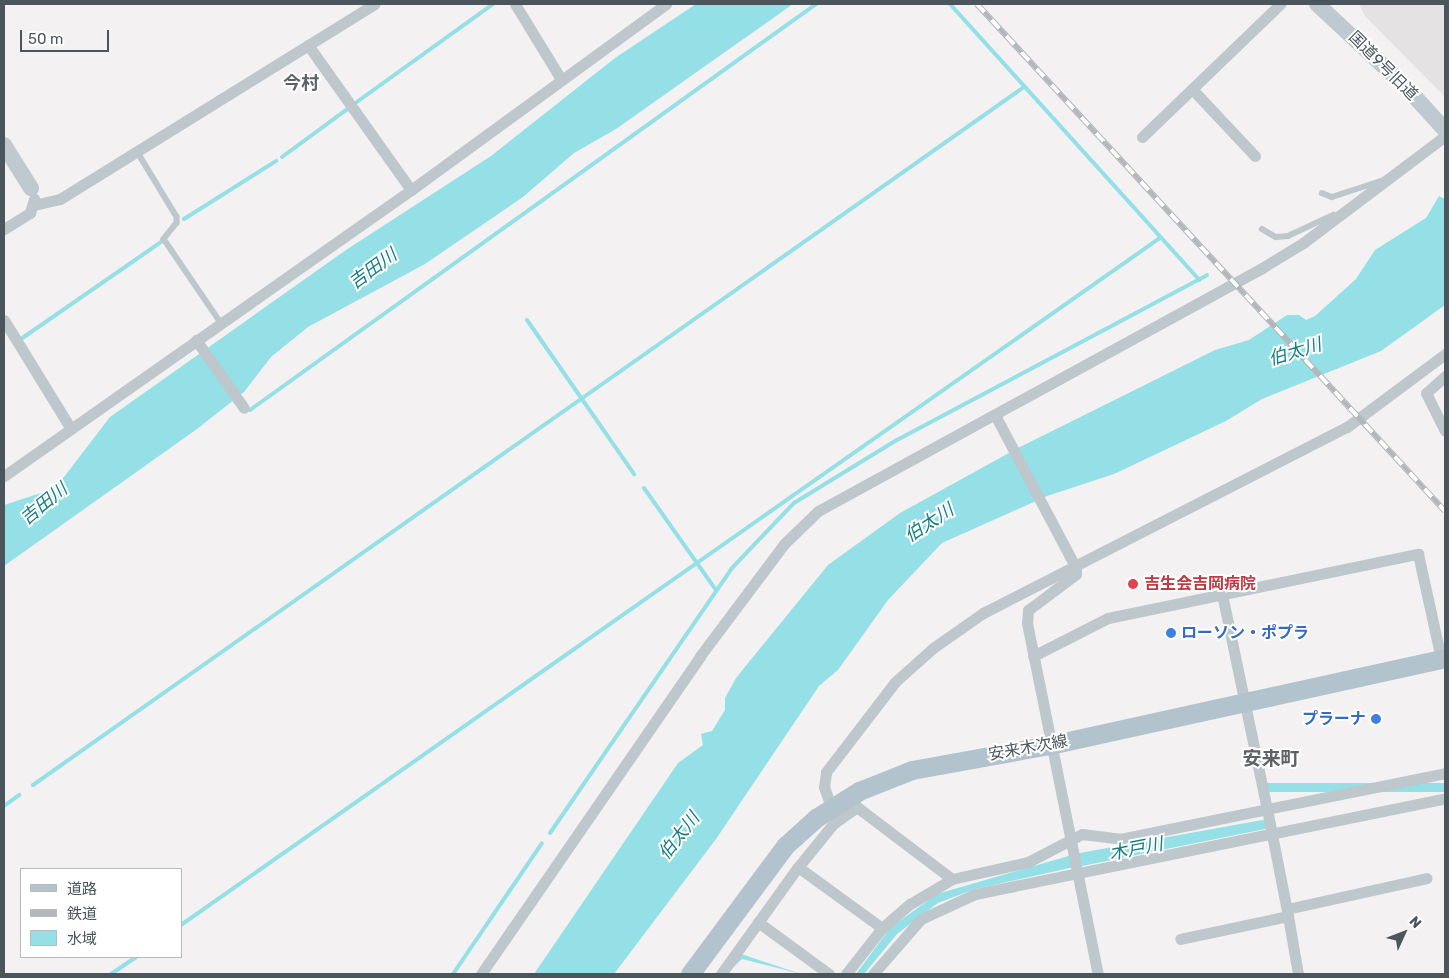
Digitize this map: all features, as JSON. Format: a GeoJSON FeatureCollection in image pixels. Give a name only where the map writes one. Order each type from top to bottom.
{"type":"FeatureCollection","features":[{"type":"Feature","properties":{"kind":"main road","name":"安来木次線"},"geometry":{"type":"LineString","coordinates":[[690,974],[774,858],[831,807],[853,801],[912,770],[1050,745],[1440,657]]}},
{"type":"Feature","properties":{"kind":"street"},"geometry":{"type":"LineString","coordinates":[[4,229],[26,216],[34,205],[60,199],[375,4]]}},
{"type":"Feature","properties":{"kind":"street"},"geometry":{"type":"LineString","coordinates":[[515,4],[561,79]]}},
{"type":"Feature","properties":{"kind":"street"},"geometry":{"type":"LineString","coordinates":[[4,476],[411,190],[666,4]]}},
{"type":"Feature","properties":{"kind":"street"},"geometry":{"type":"LineString","coordinates":[[1142,137],[1280,4]]}},
{"type":"Feature","properties":{"kind":"street","name":"国道9号旧道"},"geometry":{"type":"LineString","coordinates":[[1317,4],[1391,72],[1445,130]]}},
{"type":"Feature","properties":{"kind":"street"},"geometry":{"type":"LineString","coordinates":[[308,45],[411,190]]}},
{"type":"Feature","properties":{"kind":"street"},"geometry":{"type":"LineString","coordinates":[[1192,89],[1255,156]]}},
{"type":"Feature","properties":{"kind":"street"},"geometry":{"type":"LineString","coordinates":[[481,974],[700,656],[784,544],[818,511],[841,496],[996,418],[1262,268],[1361,199],[1445,136]]}},
{"type":"Feature","properties":{"kind":"street"},"geometry":{"type":"LineString","coordinates":[[4,145],[31,188],[34,205]]}},
{"type":"Feature","properties":{"kind":"street"},"geometry":{"type":"LineString","coordinates":[[4,320],[71,429]]}},
{"type":"Feature","properties":{"kind":"street"},"geometry":{"type":"LineString","coordinates":[[197,342],[242,406]]}},
{"type":"Feature","properties":{"kind":"street"},"geometry":{"type":"LineString","coordinates":[[831,807],[824,787],[826,772],[895,682],[983,614],[1074,564],[1347,427],[1445,354]]}},
{"type":"Feature","properties":{"kind":"street"},"geometry":{"type":"LineString","coordinates":[[1445,376],[1426,393],[1445,431]]}},
{"type":"Feature","properties":{"kind":"street"},"geometry":{"type":"LineString","coordinates":[[996,418],[1074,564],[1076,574],[1028,610],[1033,656],[1050,745],[1098,974]]}},
{"type":"Feature","properties":{"kind":"street"},"geometry":{"type":"LineString","coordinates":[[1033,656],[1108,618],[1418,554],[1440,657]]}},
{"type":"Feature","properties":{"kind":"street"},"geometry":{"type":"LineString","coordinates":[[1222,594],[1246,702],[1298,974]]}},
{"type":"Feature","properties":{"kind":"street"},"geometry":{"type":"LineString","coordinates":[[873,974],[922,919],[949,903],[1270,823],[1445,773]]}},
{"type":"Feature","properties":{"kind":"street"},"geometry":{"type":"LineString","coordinates":[[846,974],[882,928],[910,904],[952,879],[1028,862],[1070,837],[1120,839],[1270,823],[1445,798]]}},
{"type":"Feature","properties":{"kind":"street"},"geometry":{"type":"LineString","coordinates":[[721,974],[798,867],[853,801],[952,879]]}},
{"type":"Feature","properties":{"kind":"street"},"geometry":{"type":"LineString","coordinates":[[798,867],[882,928]]}},
{"type":"Feature","properties":{"kind":"street"},"geometry":{"type":"LineString","coordinates":[[1180,939],[1427,878]]}},
{"type":"Feature","properties":{"kind":"street"},"geometry":{"type":"LineString","coordinates":[[758,922],[829,974]]}},
{"type":"Feature","properties":{"kind":"lane"},"geometry":{"type":"LineString","coordinates":[[137,151],[177,217],[164,239],[220,323]]}},
{"type":"Feature","properties":{"kind":"lane"},"geometry":{"type":"LineString","coordinates":[[1322,193],[1332,198],[1373,180],[1385,180]]}},
{"type":"Feature","properties":{"kind":"lane"},"geometry":{"type":"LineString","coordinates":[[1262,229],[1276,237],[1294,234],[1361,199]]}},
{"type":"Feature","properties":{"kind":"shaded area"},"geometry":{"type":"Polygon","coordinates":[[[1359,4],[1445,4],[1445,97],[1365,16],[1359,4]]]}},
{"type":"Feature","properties":{"kind":"water","name":"吉田川"},"geometry":{"type":"Polygon","coordinates":[[[696,4],[793,4],[616,129],[574,153],[523,197],[425,264],[308,327],[271,357],[244,392],[197,429],[4,566],[4,505],[41,493],[64,477],[110,417],[346,250],[491,156],[615,58],[696,4]]]}},
{"type":"Feature","properties":{"kind":"water","name":"伯太川"},"geometry":{"type":"Polygon","coordinates":[[[1439,196],[1445,199],[1445,305],[1381,351],[1262,399],[1226,421],[1114,474],[1047,496],[942,543],[888,600],[838,670],[819,686],[716,839],[614,974],[534,974],[678,763],[703,745],[701,734],[712,731],[725,710],[725,698],[736,678],[828,565],[900,513],[1020,447],[1215,350],[1249,340],[1287,315],[1299,315],[1306,320],[1315,316],[1356,279],[1375,250],[1426,218],[1439,196]]]}},
{"type":"Feature","properties":{"kind":"water"},"geometry":{"type":"Polygon","coordinates":[[[1266,783],[1445,783],[1445,792],[1266,792],[1266,783]]]}},
{"type":"Feature","properties":{"kind":"water","name":"木戸川"},"geometry":{"type":"Polygon","coordinates":[[[1268,819],[1270,828],[1077,867],[1074,854],[1268,819]]]}},
{"type":"Feature","properties":{"kind":"water"},"geometry":{"type":"Polygon","coordinates":[[[1072,855],[1074,867],[975,889],[938,903],[897,934],[864,974],[856,974],[890,928],[937,894],[1072,855]]]}},
{"type":"Feature","properties":{"kind":"water"},"geometry":{"type":"Polygon","coordinates":[[[741,954],[801,974],[742,959],[726,974],[741,954]]]}},
{"type":"Feature","properties":{"kind":"waterway"},"geometry":{"type":"LineString","coordinates":[[354,104],[493,4]]}},
{"type":"Feature","properties":{"kind":"waterway"},"geometry":{"type":"LineString","coordinates":[[250,410],[816,4]]}},
{"type":"Feature","properties":{"kind":"waterway"},"geometry":{"type":"LineString","coordinates":[[950,4],[1199,280]]}},
{"type":"Feature","properties":{"kind":"waterway"},"geometry":{"type":"LineString","coordinates":[[33,785],[1024,87]]}},
{"type":"Feature","properties":{"kind":"waterway"},"geometry":{"type":"LineString","coordinates":[[282,157],[349,108]]}},
{"type":"Feature","properties":{"kind":"waterway"},"geometry":{"type":"LineString","coordinates":[[184,219],[276,161]]}},
{"type":"Feature","properties":{"kind":"waterway"},"geometry":{"type":"LineString","coordinates":[[182,924],[1160,238]]}},
{"type":"Feature","properties":{"kind":"waterway"},"geometry":{"type":"LineString","coordinates":[[21,339],[161,242]]}},
{"type":"Feature","properties":{"kind":"waterway"},"geometry":{"type":"LineString","coordinates":[[550,833],[732,568],[794,503],[897,440],[1207,275]]}},
{"type":"Feature","properties":{"kind":"waterway"},"geometry":{"type":"LineString","coordinates":[[527,320],[634,474]]}},
{"type":"Feature","properties":{"kind":"waterway"},"geometry":{"type":"LineString","coordinates":[[644,488],[716,590]]}},
{"type":"Feature","properties":{"kind":"waterway"},"geometry":{"type":"LineString","coordinates":[[4,806],[19,795]]}},
{"type":"Feature","properties":{"kind":"waterway"},"geometry":{"type":"LineString","coordinates":[[453,974],[542,843]]}},
{"type":"Feature","properties":{"kind":"waterway"},"geometry":{"type":"LineString","coordinates":[[111,974],[135,958]]}},
{"type":"Feature","properties":{"kind":"railway"},"geometry":{"type":"LineString","coordinates":[[977,4],[1445,511]]}},
{"type":"Feature","properties":{"kind":"place","name":"吉生会吉岡病院"},"geometry":{"type":"Point","coordinates":[1133,584]}},
{"type":"Feature","properties":{"kind":"place","name":"ローソン・ポプラ"},"geometry":{"type":"Point","coordinates":[1171,633]}},
{"type":"Feature","properties":{"kind":"place","name":"プラーナ"},"geometry":{"type":"Point","coordinates":[1376,719]}},
{"type":"Feature","properties":{"kind":"district","name":"今村"},"geometry":{"type":"Point","coordinates":[301,83]}},
{"type":"Feature","properties":{"kind":"district","name":"安来町"},"geometry":{"type":"Point","coordinates":[1271,759]}}]}
